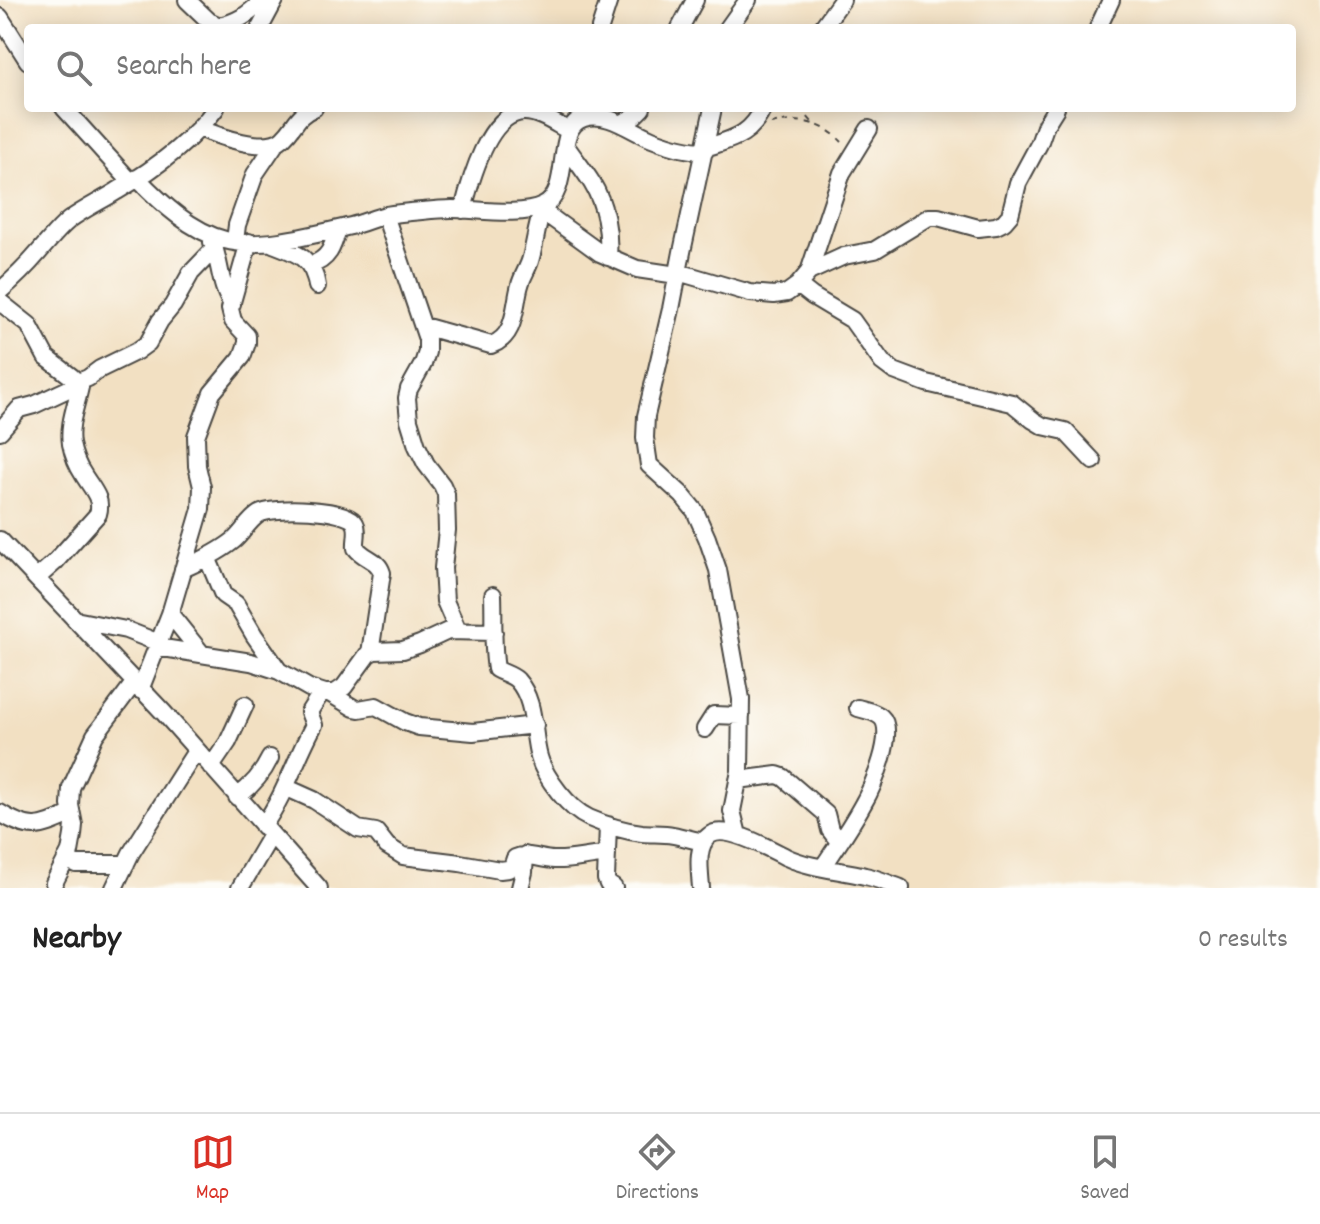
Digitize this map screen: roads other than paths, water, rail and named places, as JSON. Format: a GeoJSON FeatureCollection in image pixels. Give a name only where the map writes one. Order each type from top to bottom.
{"type":"FeatureCollection","features":[{"type":"Feature","properties":{"kind":"street"},"geometry":{"type":"LineString","coordinates":[[187,0],[215,24]]}},
{"type":"Feature","properties":{"kind":"street"},"geometry":{"type":"LineString","coordinates":[[601,24],[609,0]]}},
{"type":"Feature","properties":{"kind":"street"},"geometry":{"type":"LineString","coordinates":[[682,24],[695,0]]}},
{"type":"Feature","properties":{"kind":"street"},"geometry":{"type":"LineString","coordinates":[[731,24],[748,0]]}},
{"type":"Feature","properties":{"kind":"street"},"geometry":{"type":"LineString","coordinates":[[825,24],[842,0]]}},
{"type":"Feature","properties":{"kind":"street"},"geometry":{"type":"LineString","coordinates":[[1100,24],[1111,0]]}},
{"type":"Feature","properties":{"kind":"street"},"geometry":{"type":"LineString","coordinates":[[226,24],[266,3]]}},
{"type":"Feature","properties":{"kind":"street"},"geometry":{"type":"LineString","coordinates":[[261,24],[266,3]]}},
{"type":"Feature","properties":{"kind":"street"},"geometry":{"type":"LineString","coordinates":[[0,17],[24,55]]}},
{"type":"Feature","properties":{"kind":"street"},"geometry":{"type":"LineString","coordinates":[[68,112],[134,180],[212,240],[284,241],[385,215],[453,209],[540,210],[583,243],[637,269],[678,274],[750,293],[774,295],[787,293],[804,278],[844,256],[875,250],[929,217],[978,228],[1004,222],[1010,215],[1018,183],[1054,112]]}},
{"type":"Feature","properties":{"kind":"street"},"geometry":{"type":"LineString","coordinates":[[0,291],[65,224],[180,146],[213,112]]}},
{"type":"Feature","properties":{"kind":"street"},"geometry":{"type":"LineString","coordinates":[[305,112],[276,143],[255,174],[237,225],[250,242],[299,254],[314,272],[317,286]]}},
{"type":"Feature","properties":{"kind":"street"},"geometry":{"type":"LineString","coordinates":[[463,210],[487,142],[508,117],[518,112]]}},
{"type":"Feature","properties":{"kind":"street"},"geometry":{"type":"LineString","coordinates":[[533,112],[571,128],[600,200],[607,227],[608,257]]}},
{"type":"Feature","properties":{"kind":"street"},"geometry":{"type":"LineString","coordinates":[[621,124],[638,112]]}},
{"type":"Feature","properties":{"kind":"street"},"geometry":{"type":"LineString","coordinates":[[712,112],[646,416],[646,455],[649,465],[695,511],[718,570],[741,699],[740,771],[732,811],[738,835]]}},
{"type":"Feature","properties":{"kind":"street"},"geometry":{"type":"LineString","coordinates":[[423,326],[491,345],[497,343],[512,322],[519,289],[529,264],[540,210],[557,193],[571,128],[584,117],[610,119],[686,151],[705,150],[729,140],[753,127],[761,112]]}},
{"type":"Feature","properties":{"kind":"street"},"geometry":{"type":"LineString","coordinates":[[199,128],[232,140],[276,143]]}},
{"type":"Feature","properties":{"kind":"street"},"geometry":{"type":"LineString","coordinates":[[869,129],[842,173],[804,278],[812,296],[852,320],[882,362],[894,371],[926,383],[1012,403],[1043,426],[1065,431],[1093,461]]}},
{"type":"Feature","properties":{"kind":"street"},"geometry":{"type":"LineString","coordinates":[[385,215],[427,339],[423,364],[409,389],[409,420],[417,446],[446,494],[445,601],[458,631]]}},
{"type":"Feature","properties":{"kind":"street"},"geometry":{"type":"LineString","coordinates":[[310,265],[325,259],[333,247],[338,229]]}},
{"type":"Feature","properties":{"kind":"street"},"geometry":{"type":"LineString","coordinates":[[212,240],[224,290],[232,304]]}},
{"type":"Feature","properties":{"kind":"street"},"geometry":{"type":"LineString","coordinates":[[0,431],[19,409],[34,405],[88,378],[148,343],[212,240]]}},
{"type":"Feature","properties":{"kind":"street"},"geometry":{"type":"LineString","coordinates":[[54,883],[70,852],[74,825],[71,788],[95,735],[137,686],[158,645],[194,538],[201,509],[202,487],[197,466],[196,436],[212,393],[242,357],[247,343],[247,336],[232,317],[232,304],[250,242]]}},
{"type":"Feature","properties":{"kind":"street"},"geometry":{"type":"LineString","coordinates":[[0,302],[29,325],[46,357],[80,387],[71,422],[71,441],[81,472],[98,497],[100,506],[98,514],[37,578]]}},
{"type":"Feature","properties":{"kind":"street"},"geometry":{"type":"LineString","coordinates":[[183,569],[233,541],[260,513],[279,509],[340,514],[352,519],[357,529],[356,548],[375,562],[382,573],[370,653],[344,687],[335,693],[325,693],[309,712],[314,725],[300,750],[240,888]]}},
{"type":"Feature","properties":{"kind":"street"},"geometry":{"type":"LineString","coordinates":[[0,540],[319,888]]}},
{"type":"Feature","properties":{"kind":"street"},"geometry":{"type":"LineString","coordinates":[[207,557],[223,595],[236,604],[279,671]]}},
{"type":"Feature","properties":{"kind":"street"},"geometry":{"type":"LineString","coordinates":[[493,595],[496,669],[519,682],[535,725],[539,757],[566,801],[589,819],[608,825],[704,842]]}},
{"type":"Feature","properties":{"kind":"street"},"geometry":{"type":"LineString","coordinates":[[170,614],[202,654]]}},
{"type":"Feature","properties":{"kind":"street"},"geometry":{"type":"LineString","coordinates":[[75,620],[126,630],[158,645],[251,662],[279,671],[354,708],[376,706],[419,727],[473,732],[535,725]]}},
{"type":"Feature","properties":{"kind":"street"},"geometry":{"type":"LineString","coordinates":[[370,653],[403,650],[448,631],[494,632]]}},
{"type":"Feature","properties":{"kind":"street"},"geometry":{"type":"LineString","coordinates":[[211,767],[228,742],[245,705]]}},
{"type":"Feature","properties":{"kind":"street"},"geometry":{"type":"LineString","coordinates":[[823,867],[865,801],[880,762],[887,732],[881,717],[858,708]]}},
{"type":"Feature","properties":{"kind":"street"},"geometry":{"type":"LineString","coordinates":[[705,729],[714,715],[741,716]]}},
{"type":"Feature","properties":{"kind":"street"},"geometry":{"type":"LineString","coordinates":[[114,888],[156,812],[196,751]]}},
{"type":"Feature","properties":{"kind":"street"},"geometry":{"type":"LineString","coordinates":[[237,797],[257,780],[270,758]]}},
{"type":"Feature","properties":{"kind":"street"},"geometry":{"type":"LineString","coordinates":[[738,780],[783,777],[826,814],[830,830],[839,842]]}},
{"type":"Feature","properties":{"kind":"street"},"geometry":{"type":"LineString","coordinates":[[285,787],[314,800],[358,829],[376,832],[387,846],[403,856],[505,870],[512,867],[515,858],[525,855],[557,860],[589,855],[607,860]]}},
{"type":"Feature","properties":{"kind":"street"},"geometry":{"type":"LineString","coordinates":[[0,813],[17,824],[29,826],[46,825],[71,814]]}},
{"type":"Feature","properties":{"kind":"street"},"geometry":{"type":"LineString","coordinates":[[608,825],[610,887]]}},
{"type":"Feature","properties":{"kind":"street"},"geometry":{"type":"LineString","coordinates":[[607,860],[630,830]]}},
{"type":"Feature","properties":{"kind":"street"},"geometry":{"type":"LineString","coordinates":[[701,888],[701,852],[708,835],[716,832],[738,835],[791,859],[869,876],[901,888]]}},
{"type":"Feature","properties":{"kind":"street"},"geometry":{"type":"LineString","coordinates":[[520,888],[525,855]]}},
{"type":"Feature","properties":{"kind":"street"},"geometry":{"type":"LineString","coordinates":[[66,859],[76,864],[126,864]]}}]}
